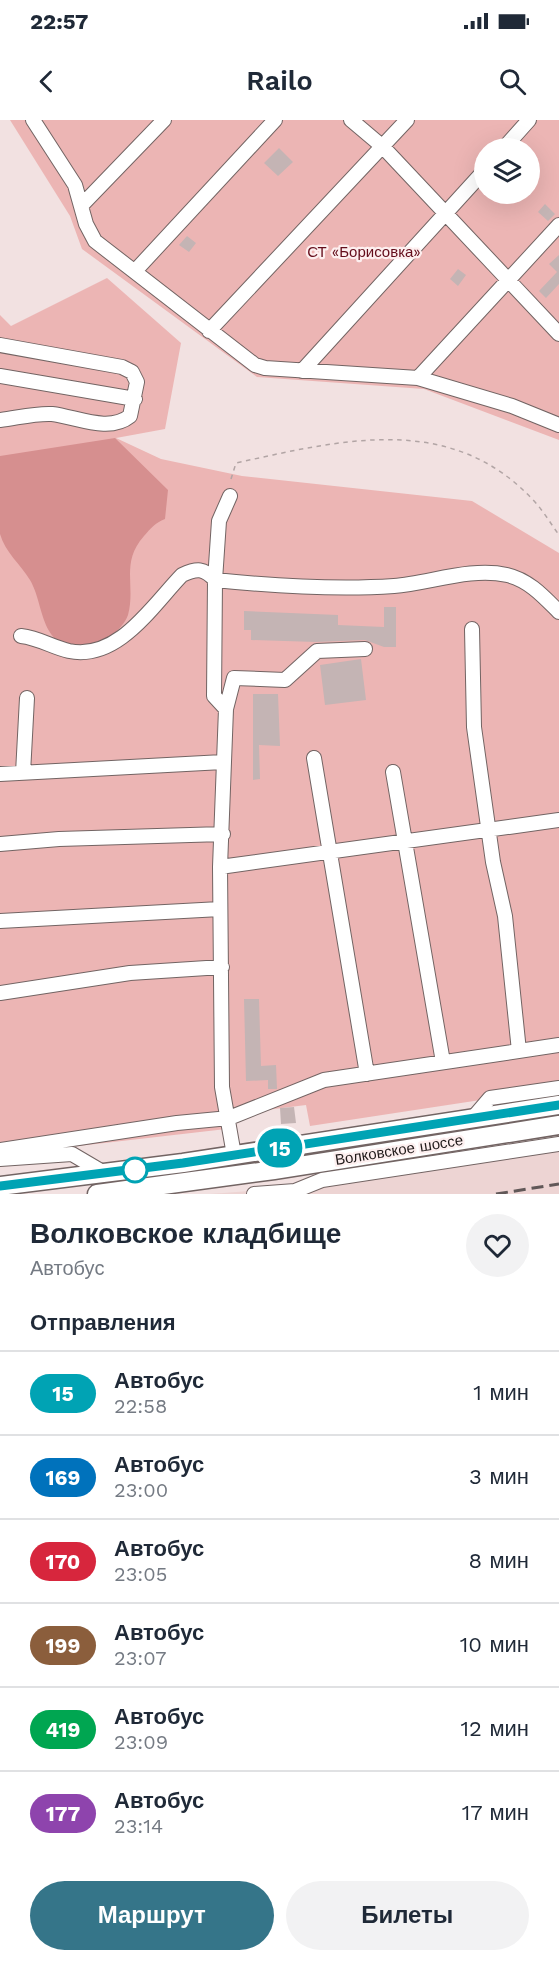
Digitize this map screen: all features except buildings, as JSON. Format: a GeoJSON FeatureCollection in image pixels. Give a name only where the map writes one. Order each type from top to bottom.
{"type":"FeatureCollection","features":[{"type":"Feature","properties":{"kind":"main road","name":"Волковское шоссе"},"geometry":{"type":"LineString","coordinates":[[0,1186],[106,1174],[559,1105]]}},
{"type":"Feature","properties":{"kind":"main road","name":"Волковское шоссе"},"geometry":{"type":"LineString","coordinates":[[97,1194],[274,1170],[559,1125]]}},
{"type":"Feature","properties":{"kind":"street"},"geometry":{"type":"LineString","coordinates":[[33,120],[75,185],[95,241],[136,270],[209,331],[255,365],[302,371],[418,378],[512,406],[559,425]]}},
{"type":"Feature","properties":{"kind":"street"},"geometry":{"type":"LineString","coordinates":[[81,206],[164,120]]}},
{"type":"Feature","properties":{"kind":"street"},"geometry":{"type":"LineString","coordinates":[[136,270],[275,120]]}},
{"type":"Feature","properties":{"kind":"street"},"geometry":{"type":"LineString","coordinates":[[351,120],[383,147],[559,334]]}},
{"type":"Feature","properties":{"kind":"street"},"geometry":{"type":"LineString","coordinates":[[209,331],[407,120]]}},
{"type":"Feature","properties":{"kind":"street"},"geometry":{"type":"LineString","coordinates":[[513,138],[529,120]]}},
{"type":"Feature","properties":{"kind":"street"},"geometry":{"type":"LineString","coordinates":[[302,371],[474,183]]}},
{"type":"Feature","properties":{"kind":"street"},"geometry":{"type":"LineString","coordinates":[[418,378],[559,225]]}},
{"type":"Feature","properties":{"kind":"street"},"geometry":{"type":"LineString","coordinates":[[0,345],[122,367],[132,372],[137,382],[130,416],[122,423],[107,424],[52,414],[0,420]]}},
{"type":"Feature","properties":{"kind":"street"},"geometry":{"type":"LineString","coordinates":[[0,376],[135,399]]}},
{"type":"Feature","properties":{"kind":"street"},"geometry":{"type":"LineString","coordinates":[[226,709],[214,696],[215,580],[219,521],[230,496]]}},
{"type":"Feature","properties":{"kind":"street"},"geometry":{"type":"LineString","coordinates":[[21,636],[36,637],[70,651],[91,653],[119,641],[182,575],[195,569],[208,571],[215,580],[272,586],[394,586],[481,574],[508,575],[534,587],[559,612]]}},
{"type":"Feature","properties":{"kind":"street"},"geometry":{"type":"LineString","coordinates":[[472,629],[474,727],[488,830],[505,916],[519,1051]]}},
{"type":"Feature","properties":{"kind":"street"},"geometry":{"type":"LineString","coordinates":[[234,1155],[222,1087],[220,867],[226,709],[234,678],[285,680],[317,651],[365,650]]}},
{"type":"Feature","properties":{"kind":"street"},"geometry":{"type":"LineString","coordinates":[[23,773],[27,698]]}},
{"type":"Feature","properties":{"kind":"street"},"geometry":{"type":"LineString","coordinates":[[314,758],[328,853],[367,1074]]}},
{"type":"Feature","properties":{"kind":"street"},"geometry":{"type":"LineString","coordinates":[[0,774],[223,762]]}},
{"type":"Feature","properties":{"kind":"street"},"geometry":{"type":"LineString","coordinates":[[393,772],[443,1062]]}},
{"type":"Feature","properties":{"kind":"street"},"geometry":{"type":"LineString","coordinates":[[220,867],[559,820]]}},
{"type":"Feature","properties":{"kind":"street"},"geometry":{"type":"LineString","coordinates":[[0,844],[59,839],[223,834]]}},
{"type":"Feature","properties":{"kind":"street"},"geometry":{"type":"LineString","coordinates":[[0,921],[220,909]]}},
{"type":"Feature","properties":{"kind":"street"},"geometry":{"type":"LineString","coordinates":[[0,993],[130,973],[222,967]]}},
{"type":"Feature","properties":{"kind":"street"},"geometry":{"type":"LineString","coordinates":[[0,1150],[177,1123],[229,1118],[324,1080],[559,1045]]}},
{"type":"Feature","properties":{"kind":"street"},"geometry":{"type":"LineString","coordinates":[[472,1119],[490,1098],[559,1088]]}},
{"type":"Feature","properties":{"kind":"street"},"geometry":{"type":"LineString","coordinates":[[255,1194],[295,1191],[322,1180],[559,1144]]}},
{"type":"Feature","properties":{"kind":"street"},"geometry":{"type":"LineString","coordinates":[[0,1159],[72,1154],[106,1174]]}},
{"type":"Feature","properties":{"kind":"path"},"geometry":{"type":"LineString","coordinates":[[231,479],[236,463],[355,439],[392,439],[455,447],[487,463],[512,481],[536,502],[559,535]]}},
{"type":"Feature","properties":{"kind":"shaded area"},"geometry":{"type":"Polygon","coordinates":[[[115,438],[168,490],[165,519],[147,533],[132,556],[130,604],[125,621],[111,636],[92,646],[71,647],[52,635],[46,625],[30,580],[2,541],[0,534],[0,456],[115,438]]]}},
{"type":"Feature","properties":{"kind":"shaded area"},"geometry":{"type":"Polygon","coordinates":[[[559,1138],[559,1194],[210,1194],[301,1187],[559,1138]]]}},
{"type":"Feature","properties":{"kind":"green space","name":"СТ «Борисовка»"},"geometry":{"type":"Polygon","coordinates":[[[10,120],[559,120],[559,440],[424,389],[257,377],[82,249],[70,216],[10,120]]]}},
{"type":"Feature","properties":{"kind":"green space"},"geometry":{"type":"Polygon","coordinates":[[[107,278],[181,343],[165,429],[116,438],[161,459],[242,476],[472,501],[559,553],[559,1088],[310,1126],[306,1105],[225,1115],[226,1129],[0,1155],[0,315],[11,326],[107,278]]]}},
{"type":"Feature","properties":{"kind":"railway"},"geometry":{"type":"LineString","coordinates":[[496,1194],[559,1184]]}},
{"type":"Feature","properties":{"kind":"bus line","name":"15"},"geometry":{"type":"LineString","coordinates":[[0,1186],[116,1173],[559,1105]]}}]}
